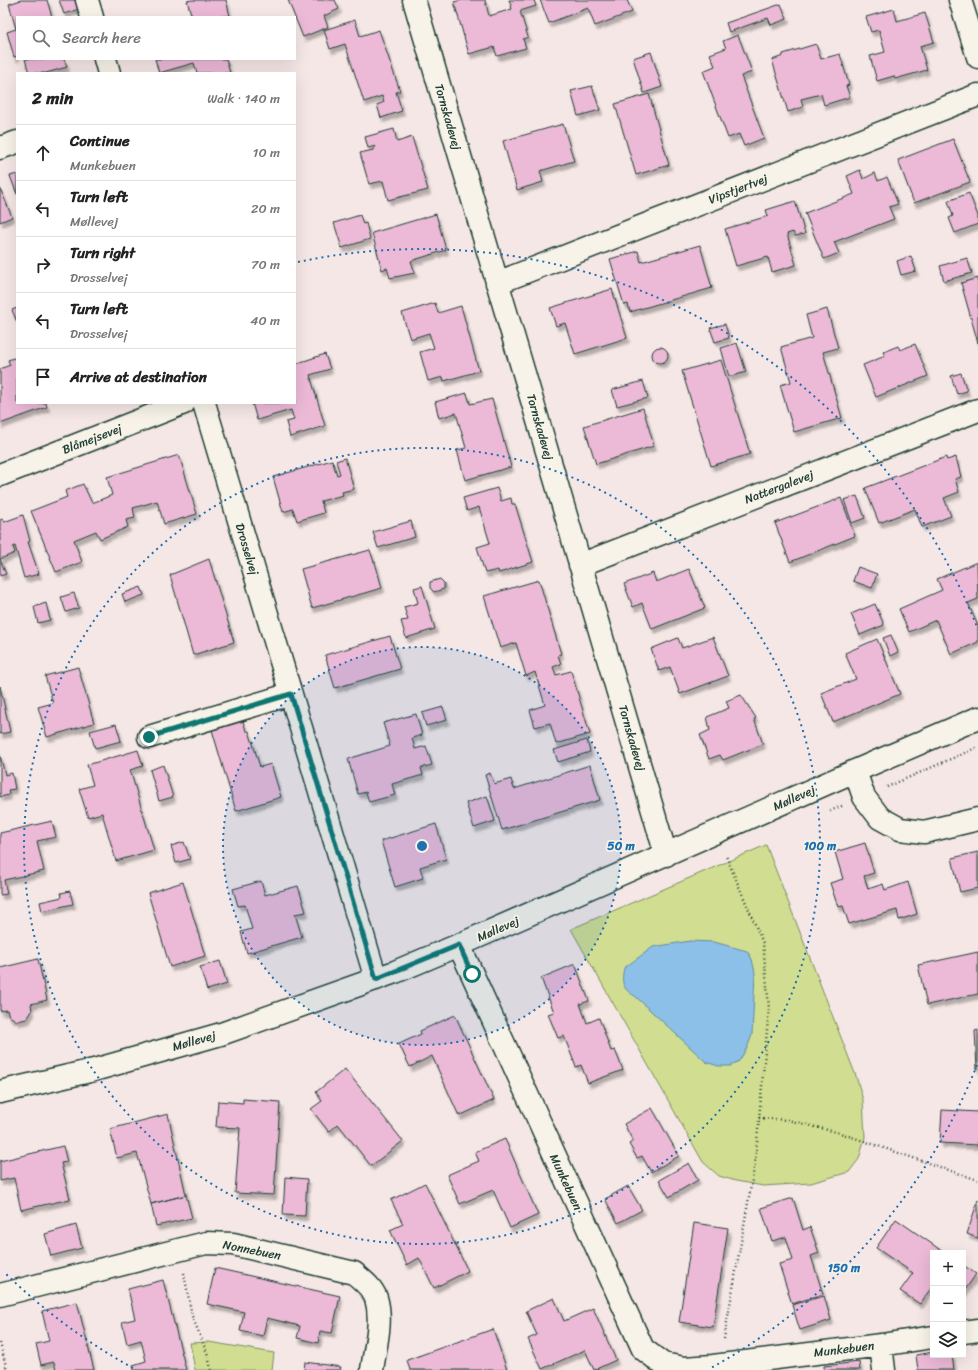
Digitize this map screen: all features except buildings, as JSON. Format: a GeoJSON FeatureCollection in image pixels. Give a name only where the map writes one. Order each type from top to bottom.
{"type":"FeatureCollection","features":[{"type":"Feature","properties":{"kind":"street"},"geometry":{"type":"LineString","coordinates":[[87,0],[92,16]]}},
{"type":"Feature","properties":{"kind":"street","name":"Tornskadevej"},"geometry":{"type":"LineString","coordinates":[[414,0],[666,855]]}},
{"type":"Feature","properties":{"kind":"street"},"geometry":{"type":"LineString","coordinates":[[960,0],[978,57]]}},
{"type":"Feature","properties":{"kind":"street"},"geometry":{"type":"LineString","coordinates":[[105,60],[109,72]]}},
{"type":"Feature","properties":{"kind":"street","name":"Vipstjertvej"},"geometry":{"type":"LineString","coordinates":[[497,283],[978,95]]}},
{"type":"Feature","properties":{"kind":"street"},"geometry":{"type":"LineString","coordinates":[[0,148],[16,142]]}},
{"type":"Feature","properties":{"kind":"street","name":"Blåmejsevej"},"geometry":{"type":"LineString","coordinates":[[0,475],[181,404]]}},
{"type":"Feature","properties":{"kind":"street","name":"Drosselvej"},"geometry":{"type":"LineString","coordinates":[[204,404],[376,979]]}},
{"type":"Feature","properties":{"kind":"street","name":"Nattergalevej"},"geometry":{"type":"LineString","coordinates":[[580,565],[978,410]]}},
{"type":"Feature","properties":{"kind":"street"},"geometry":{"type":"LineString","coordinates":[[149,737],[291,694]]}},
{"type":"Feature","properties":{"kind":"street","name":"Møllevej"},"geometry":{"type":"LineString","coordinates":[[0,1092],[94,1070],[221,1034],[376,979],[459,945],[978,718]]}},
{"type":"Feature","properties":{"kind":"street"},"geometry":{"type":"LineString","coordinates":[[855,771],[864,796],[880,818],[900,829],[924,832],[978,819]]}},
{"type":"Feature","properties":{"kind":"street","name":"Munkebuen"},"geometry":{"type":"LineString","coordinates":[[459,945],[643,1349],[663,1364],[684,1368],[715,1367],[930,1337]]}},
{"type":"Feature","properties":{"kind":"street","name":"Nonnebuen"},"geometry":{"type":"LineString","coordinates":[[0,1295],[206,1243],[233,1244],[354,1272],[366,1283],[376,1297],[379,1317],[372,1370]]}},
{"type":"Feature","properties":{"kind":"street"},"geometry":{"type":"LineString","coordinates":[[966,1332],[978,1330]]}},
{"type":"Feature","properties":{"kind":"street","name":"Munkebuen"},"geometry":{"type":"LineString","coordinates":[[881,1345],[884,1370]]}},
{"type":"Feature","properties":{"kind":"path"},"geometry":{"type":"LineString","coordinates":[[715,1367],[754,1163],[769,1008],[763,943],[726,856]]}},
{"type":"Feature","properties":{"kind":"path"},"geometry":{"type":"LineString","coordinates":[[759,1118],[788,1120],[840,1133],[978,1180]]}},
{"type":"Feature","properties":{"kind":"path"},"geometry":{"type":"LineString","coordinates":[[179,1250],[192,1316],[208,1355],[211,1370]]}},
{"type":"Feature","properties":{"kind":"path"},"geometry":{"type":"LineString","coordinates":[[0,1343],[7,1370]]}},
{"type":"Feature","properties":{"kind":"green space"},"geometry":{"type":"Polygon","coordinates":[[[766,845],[856,1076],[863,1100],[865,1137],[859,1159],[849,1172],[811,1183],[763,1186],[719,1176],[703,1162],[571,929],[766,845]]]}},
{"type":"Feature","properties":{"kind":"green space"},"geometry":{"type":"Polygon","coordinates":[[[209,1342],[274,1353],[272,1370],[195,1370],[190,1343],[209,1342]]]}},
{"type":"Feature","properties":{"kind":"water"},"geometry":{"type":"Polygon","coordinates":[[[690,941],[714,942],[747,951],[752,959],[755,973],[752,1035],[747,1048],[739,1061],[730,1066],[718,1066],[706,1062],[635,996],[627,991],[624,985],[624,968],[653,947],[690,941]]]}},
{"type":"Feature","properties":{"kind":"route"},"geometry":{"type":"LineString","coordinates":[[149,737],[291,694],[376,979],[459,945],[472,974]]}}]}
